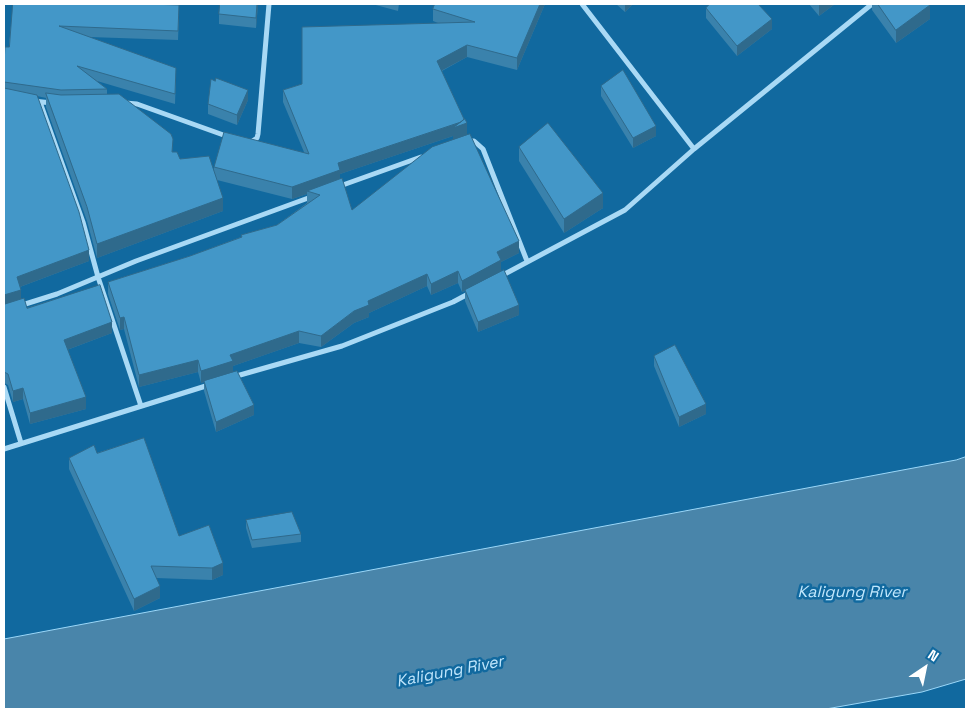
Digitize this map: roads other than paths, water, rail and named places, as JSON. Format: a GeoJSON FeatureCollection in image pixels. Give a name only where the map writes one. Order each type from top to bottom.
{"type":"FeatureCollection","features":[{"type":"Feature","properties":{"kind":"street"},"geometry":{"type":"LineString","coordinates":[[246,143],[254,141],[258,134],[269,4]]}},
{"type":"Feature","properties":{"kind":"street"},"geometry":{"type":"LineString","coordinates":[[582,4],[694,149]]}},
{"type":"Feature","properties":{"kind":"street"},"geometry":{"type":"LineString","coordinates":[[494,280],[625,210],[694,149],[872,4]]}},
{"type":"Feature","properties":{"kind":"street"},"geometry":{"type":"LineString","coordinates":[[31,101],[61,104]]}},
{"type":"Feature","properties":{"kind":"street"},"geometry":{"type":"LineString","coordinates":[[40,102],[83,222],[98,276],[141,406]]}},
{"type":"Feature","properties":{"kind":"street"},"geometry":{"type":"LineString","coordinates":[[117,103],[137,104],[237,139]]}},
{"type":"Feature","properties":{"kind":"street"},"geometry":{"type":"LineString","coordinates":[[464,142],[474,141],[482,149],[528,261]]}},
{"type":"Feature","properties":{"kind":"street"},"geometry":{"type":"LineString","coordinates":[[338,187],[428,155]]}},
{"type":"Feature","properties":{"kind":"street"},"geometry":{"type":"LineString","coordinates":[[13,308],[57,294],[136,261],[321,193]]}},
{"type":"Feature","properties":{"kind":"street"},"geometry":{"type":"LineString","coordinates":[[228,379],[342,346],[453,302],[478,289]]}},
{"type":"Feature","properties":{"kind":"street"},"geometry":{"type":"LineString","coordinates":[[4,448],[219,382]]}},
{"type":"Feature","properties":{"kind":"street"},"geometry":{"type":"LineString","coordinates":[[4,387],[21,443]]}},
{"type":"Feature","properties":{"kind":"water","name":"Kaligung River"},"geometry":{"type":"Polygon","coordinates":[[[966,457],[966,679],[922,692],[826,709],[4,709],[4,639],[966,457]]]}}]}
